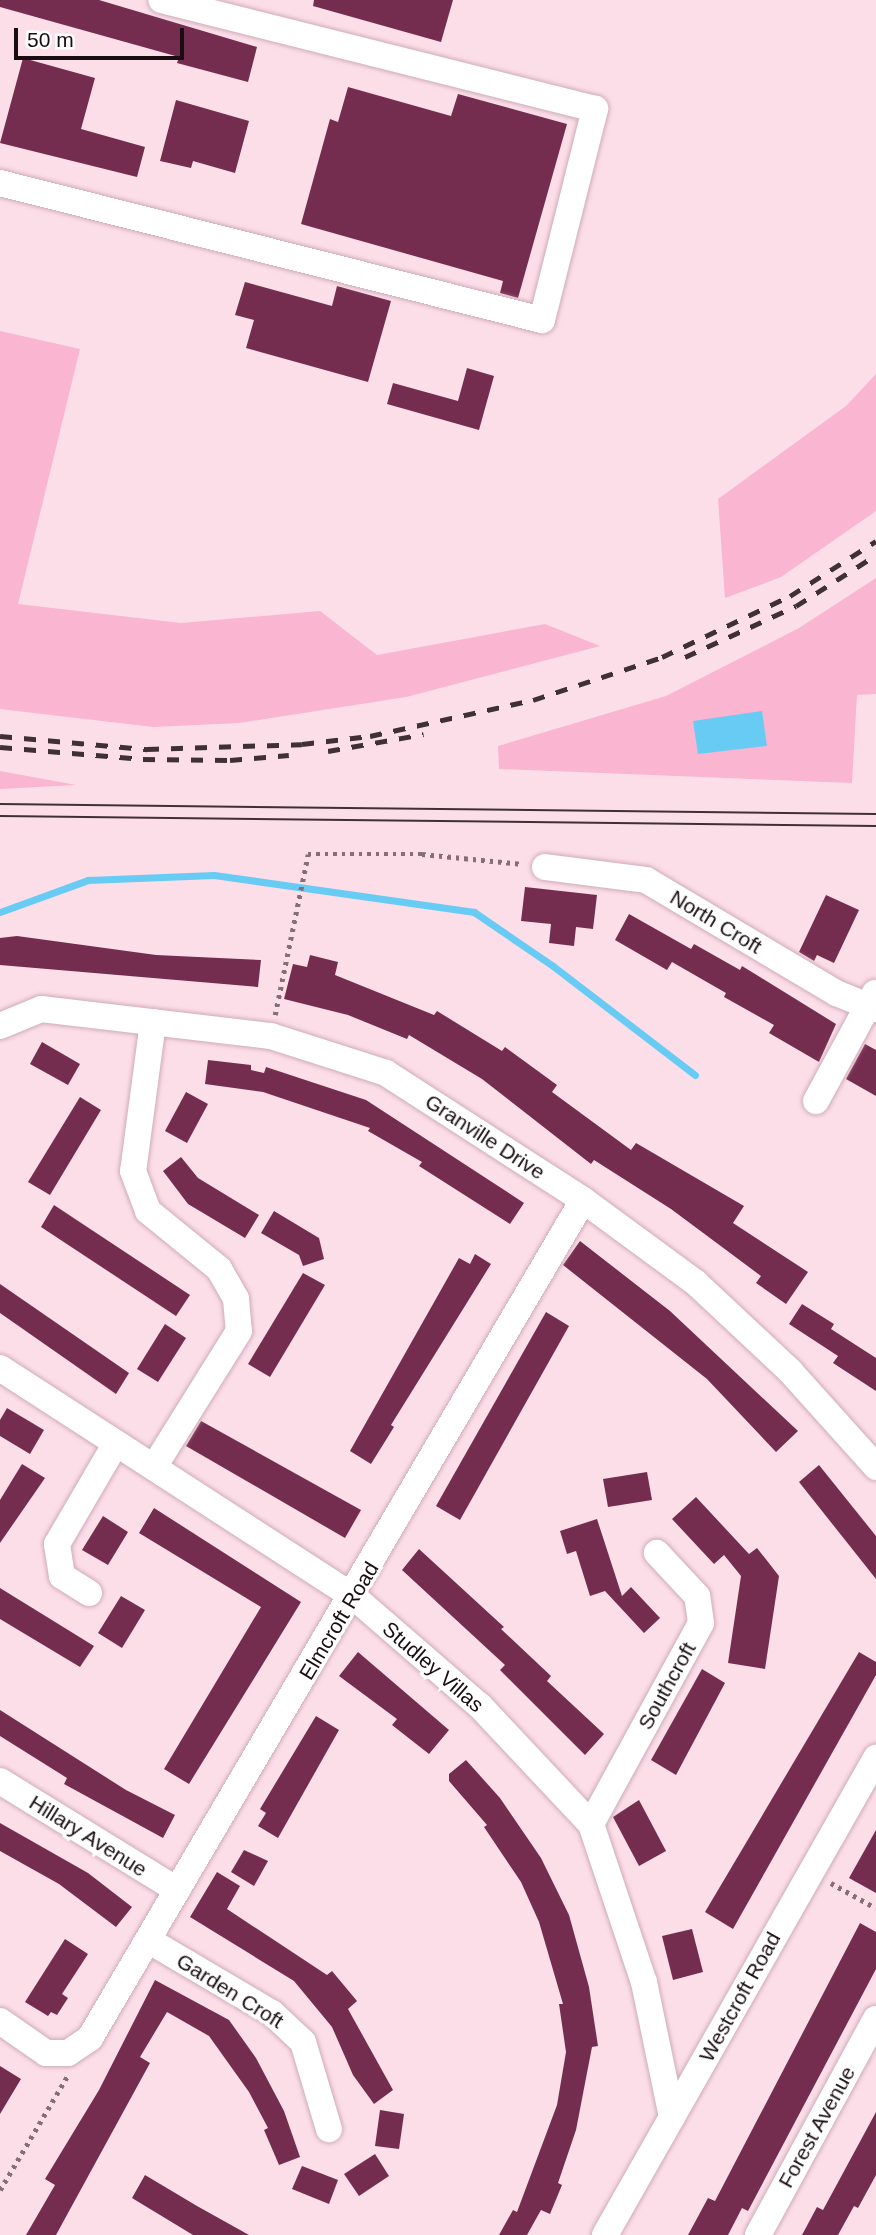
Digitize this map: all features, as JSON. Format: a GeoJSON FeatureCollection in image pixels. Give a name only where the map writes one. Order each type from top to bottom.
{"type":"FeatureCollection","features":[{"type":"Feature","properties":{"kind":"street"},"geometry":{"type":"LineString","coordinates":[[0,183],[542,320],[594,109],[162,0]]}},
{"type":"Feature","properties":{"kind":"street","name":"North Croft"},"geometry":{"type":"LineString","coordinates":[[544,867],[646,880],[874,1002]]}},
{"type":"Feature","properties":{"kind":"street"},"geometry":{"type":"LineString","coordinates":[[816,1101],[874,1002]]}},
{"type":"Feature","properties":{"kind":"street","name":"Granville Drive"},"geometry":{"type":"LineString","coordinates":[[0,1026],[41,1009],[271,1036],[386,1073],[583,1200],[696,1283],[790,1371],[876,1467]]}},
{"type":"Feature","properties":{"kind":"street"},"geometry":{"type":"LineString","coordinates":[[153,1022],[133,1171],[148,1210],[219,1269],[236,1299],[239,1331],[154,1467]]}},
{"type":"Feature","properties":{"kind":"street","name":"Elmcroft Road"},"geometry":{"type":"LineString","coordinates":[[0,2021],[46,2053],[68,2053],[90,2039],[354,1597],[583,1200]]}},
{"type":"Feature","properties":{"kind":"street","name":"Studley Villas"},"geometry":{"type":"LineString","coordinates":[[0,1368],[354,1597],[480,1706],[591,1824],[644,1982],[672,2117]]}},
{"type":"Feature","properties":{"kind":"street"},"geometry":{"type":"LineString","coordinates":[[89,1593],[62,1576],[57,1544],[117,1443]]}},
{"type":"Feature","properties":{"kind":"street","name":"Southcroft"},"geometry":{"type":"LineString","coordinates":[[591,1824],[701,1623],[697,1597],[657,1553]]}},
{"type":"Feature","properties":{"kind":"street","name":"Westcroft Road"},"geometry":{"type":"LineString","coordinates":[[605,2235],[876,1758]]}},
{"type":"Feature","properties":{"kind":"street","name":"Hillary Avenue"},"geometry":{"type":"LineString","coordinates":[[0,1782],[177,1890]]}},
{"type":"Feature","properties":{"kind":"street","name":"Garden Croft"},"geometry":{"type":"LineString","coordinates":[[148,1940],[272,2012],[303,2042],[329,2129]]}},
{"type":"Feature","properties":{"kind":"street","name":"Forest Avenue"},"geometry":{"type":"LineString","coordinates":[[758,2235],[876,2019]]}},
{"type":"Feature","properties":{"kind":"path"},"geometry":{"type":"LineString","coordinates":[[271,1036],[308,854],[422,854],[544,867]]}},
{"type":"Feature","properties":{"kind":"path"},"geometry":{"type":"LineString","coordinates":[[810,1872],[876,1908]]}},
{"type":"Feature","properties":{"kind":"path"},"geometry":{"type":"LineString","coordinates":[[0,2190],[69,2073]]}},
{"type":"Feature","properties":{"kind":"shaded area"},"geometry":{"type":"Polygon","coordinates":[[[0,331],[80,349],[18,604],[181,623],[320,611],[377,655],[545,624],[600,646],[406,697],[239,723],[153,727],[0,709],[0,331]]]}},
{"type":"Feature","properties":{"kind":"shaded area"},"geometry":{"type":"Polygon","coordinates":[[[876,374],[876,511],[781,577],[725,598],[718,499],[846,406],[876,374]]]}},
{"type":"Feature","properties":{"kind":"shaded area"},"geometry":{"type":"Polygon","coordinates":[[[876,578],[876,694],[857,695],[852,783],[499,769],[498,746],[666,696],[799,628],[876,578]]]}},
{"type":"Feature","properties":{"kind":"shaded area"},"geometry":{"type":"Polygon","coordinates":[[[0,771],[76,785],[0,789],[0,771]]]}},
{"type":"Feature","properties":{"kind":"water"},"geometry":{"type":"Polygon","coordinates":[[[762,711],[767,746],[698,754],[693,721],[762,711]]]}},
{"type":"Feature","properties":{"kind":"building"},"geometry":{"type":"Polygon","coordinates":[[[0,0],[99,0],[257,47],[248,82],[177,63],[179,57],[0,7],[0,0]]]}},
{"type":"Feature","properties":{"kind":"building"},"geometry":{"type":"Polygon","coordinates":[[[314,0],[453,0],[441,42],[313,6],[314,0]]]}},
{"type":"Feature","properties":{"kind":"building"},"geometry":{"type":"Polygon","coordinates":[[[23,58],[95,78],[81,129],[145,147],[137,177],[0,143],[23,58]]]}},
{"type":"Feature","properties":{"kind":"building"},"geometry":{"type":"Polygon","coordinates":[[[348,87],[451,116],[458,94],[567,124],[518,298],[500,293],[503,281],[301,224],[330,119],[338,122],[348,87]]]}},
{"type":"Feature","properties":{"kind":"building"},"geometry":{"type":"Polygon","coordinates":[[[176,100],[249,121],[235,173],[193,161],[191,168],[160,161],[176,100]]]}},
{"type":"Feature","properties":{"kind":"building"},"geometry":{"type":"Polygon","coordinates":[[[245,282],[332,306],[337,286],[391,301],[368,382],[246,348],[254,320],[235,315],[245,282]]]}},
{"type":"Feature","properties":{"kind":"building"},"geometry":{"type":"Polygon","coordinates":[[[467,368],[494,376],[479,430],[387,404],[393,383],[458,401],[467,368]]]}},
{"type":"Feature","properties":{"kind":"building"},"geometry":{"type":"Polygon","coordinates":[[[525,887],[597,895],[593,929],[576,927],[574,946],[549,943],[551,924],[521,921],[525,887]]]}},
{"type":"Feature","properties":{"kind":"building"},"geometry":{"type":"Polygon","coordinates":[[[826,895],[859,910],[834,963],[817,955],[814,961],[799,952],[826,895]]]}},
{"type":"Feature","properties":{"kind":"building"},"geometry":{"type":"Polygon","coordinates":[[[629,914],[691,949],[694,944],[740,970],[742,966],[836,1024],[819,1062],[769,1033],[774,1025],[724,997],[726,993],[672,962],[667,970],[615,940],[629,914]]]}},
{"type":"Feature","properties":{"kind":"building"},"geometry":{"type":"Polygon","coordinates":[[[17,936],[156,955],[261,960],[258,987],[0,965],[0,938],[17,936]]]}},
{"type":"Feature","properties":{"kind":"building"},"geometry":{"type":"Polygon","coordinates":[[[310,955],[338,962],[335,975],[434,1015],[437,1011],[502,1051],[505,1047],[557,1085],[552,1092],[631,1150],[636,1143],[744,1206],[733,1223],[808,1272],[786,1304],[756,1283],[761,1276],[671,1209],[594,1160],[591,1164],[482,1079],[409,1035],[407,1039],[348,1015],[284,999],[293,964],[307,967],[310,955]]]}},
{"type":"Feature","properties":{"kind":"building"},"geometry":{"type":"Polygon","coordinates":[[[42,1042],[80,1064],[68,1085],[30,1064],[42,1042]]]}},
{"type":"Feature","properties":{"kind":"building"},"geometry":{"type":"Polygon","coordinates":[[[865,1044],[876,1050],[876,1096],[846,1079],[865,1044]]]}},
{"type":"Feature","properties":{"kind":"building"},"geometry":{"type":"Polygon","coordinates":[[[208,1060],[251,1065],[251,1070],[264,1073],[266,1067],[366,1100],[524,1203],[510,1224],[419,1166],[422,1162],[368,1131],[370,1128],[263,1092],[205,1084],[208,1060]]]}},
{"type":"Feature","properties":{"kind":"building"},"geometry":{"type":"Polygon","coordinates":[[[186,1092],[208,1104],[187,1143],[165,1131],[186,1092]]]}},
{"type":"Feature","properties":{"kind":"building"},"geometry":{"type":"Polygon","coordinates":[[[80,1097],[101,1110],[50,1195],[28,1182],[80,1097]]]}},
{"type":"Feature","properties":{"kind":"building"},"geometry":{"type":"Polygon","coordinates":[[[181,1157],[198,1178],[259,1215],[245,1238],[188,1204],[163,1171],[181,1157]]]}},
{"type":"Feature","properties":{"kind":"building"},"geometry":{"type":"Polygon","coordinates":[[[54,1205],[190,1295],[176,1316],[41,1227],[54,1205]]]}},
{"type":"Feature","properties":{"kind":"building"},"geometry":{"type":"Polygon","coordinates":[[[274,1211],[319,1238],[324,1259],[303,1266],[299,1255],[261,1233],[274,1211]]]}},
{"type":"Feature","properties":{"kind":"building"},"geometry":{"type":"Polygon","coordinates":[[[580,1241],[670,1311],[798,1431],[776,1452],[707,1379],[563,1265],[580,1241]]]}},
{"type":"Feature","properties":{"kind":"building"},"geometry":{"type":"Polygon","coordinates":[[[475,1254],[491,1264],[391,1425],[394,1427],[371,1464],[350,1451],[459,1258],[470,1264],[475,1254]]]}},
{"type":"Feature","properties":{"kind":"building"},"geometry":{"type":"Polygon","coordinates":[[[303,1273],[325,1285],[270,1377],[248,1364],[303,1273]]]}},
{"type":"Feature","properties":{"kind":"building"},"geometry":{"type":"Polygon","coordinates":[[[0,1284],[129,1373],[116,1394],[0,1313],[0,1284]]]}},
{"type":"Feature","properties":{"kind":"building"},"geometry":{"type":"Polygon","coordinates":[[[802,1304],[834,1324],[831,1329],[876,1358],[876,1391],[833,1363],[838,1356],[789,1324],[802,1304]]]}},
{"type":"Feature","properties":{"kind":"building"},"geometry":{"type":"Polygon","coordinates":[[[546,1312],[569,1326],[460,1520],[436,1506],[546,1312]]]}},
{"type":"Feature","properties":{"kind":"building"},"geometry":{"type":"Polygon","coordinates":[[[165,1324],[186,1338],[158,1382],[137,1369],[165,1324]]]}},
{"type":"Feature","properties":{"kind":"building"},"geometry":{"type":"Polygon","coordinates":[[[7,1408],[44,1430],[30,1454],[0,1436],[0,1420],[7,1408]]]}},
{"type":"Feature","properties":{"kind":"building"},"geometry":{"type":"Polygon","coordinates":[[[201,1421],[361,1510],[345,1538],[186,1446],[201,1421]]]}},
{"type":"Feature","properties":{"kind":"building"},"geometry":{"type":"Polygon","coordinates":[[[22,1464],[45,1478],[0,1543],[0,1500],[22,1464]]]}},
{"type":"Feature","properties":{"kind":"building"},"geometry":{"type":"Polygon","coordinates":[[[819,1465],[876,1536],[876,1579],[799,1482],[819,1465]]]}},
{"type":"Feature","properties":{"kind":"building"},"geometry":{"type":"Polygon","coordinates":[[[647,1472],[652,1500],[608,1507],[603,1479],[647,1472]]]}},
{"type":"Feature","properties":{"kind":"building"},"geometry":{"type":"Polygon","coordinates":[[[696,1497],[749,1554],[757,1548],[779,1576],[765,1669],[728,1663],[741,1576],[724,1555],[714,1564],[672,1519],[696,1497]]]}},
{"type":"Feature","properties":{"kind":"building"},"geometry":{"type":"Polygon","coordinates":[[[154,1508],[301,1602],[189,1784],[164,1769],[261,1607],[139,1533],[154,1508]]]}},
{"type":"Feature","properties":{"kind":"building"},"geometry":{"type":"Polygon","coordinates":[[[103,1516],[128,1532],[108,1565],[82,1550],[103,1516]]]}},
{"type":"Feature","properties":{"kind":"building"},"geometry":{"type":"Polygon","coordinates":[[[597,1519],[622,1596],[631,1587],[660,1618],[644,1633],[605,1591],[590,1596],[576,1551],[567,1554],[560,1531],[597,1519]]]}},
{"type":"Feature","properties":{"kind":"building"},"geometry":{"type":"Polygon","coordinates":[[[419,1549],[504,1627],[501,1629],[551,1676],[547,1681],[604,1734],[585,1755],[500,1670],[505,1665],[402,1570],[419,1549]]]}},
{"type":"Feature","properties":{"kind":"building"},"geometry":{"type":"Polygon","coordinates":[[[0,1588],[94,1646],[80,1667],[0,1619],[0,1588]]]}},
{"type":"Feature","properties":{"kind":"building"},"geometry":{"type":"Polygon","coordinates":[[[121,1596],[145,1610],[122,1648],[98,1633],[121,1596]]]}},
{"type":"Feature","properties":{"kind":"building"},"geometry":{"type":"Polygon","coordinates":[[[358,1652],[449,1730],[429,1754],[392,1725],[397,1719],[339,1676],[358,1652]]]}},
{"type":"Feature","properties":{"kind":"building"},"geometry":{"type":"Polygon","coordinates":[[[859,1652],[876,1662],[876,1675],[733,1929],[705,1912],[859,1652]]]}},
{"type":"Feature","properties":{"kind":"building"},"geometry":{"type":"Polygon","coordinates":[[[702,1669],[725,1683],[676,1775],[651,1760],[702,1669]]]}},
{"type":"Feature","properties":{"kind":"building"},"geometry":{"type":"Polygon","coordinates":[[[0,1710],[126,1790],[175,1815],[163,1838],[64,1784],[67,1778],[0,1736],[0,1710]]]}},
{"type":"Feature","properties":{"kind":"building"},"geometry":{"type":"Polygon","coordinates":[[[316,1716],[339,1730],[278,1838],[258,1826],[266,1813],[260,1809],[316,1716]]]}},
{"type":"Feature","properties":{"kind":"building"},"geometry":{"type":"Polygon","coordinates":[[[466,1760],[500,1798],[541,1858],[569,1915],[589,1987],[598,2046],[592,2047],[576,2130],[558,2183],[562,2185],[550,2214],[541,2210],[527,2235],[499,2235],[513,2210],[517,2212],[557,2105],[566,2052],[559,2004],[563,2004],[539,1922],[521,1882],[484,1827],[487,1825],[449,1781],[449,1774],[466,1760]]]}},
{"type":"Feature","properties":{"kind":"building"},"geometry":{"type":"Polygon","coordinates":[[[639,1800],[666,1851],[639,1866],[613,1817],[639,1800]]]}},
{"type":"Feature","properties":{"kind":"building"},"geometry":{"type":"Polygon","coordinates":[[[0,1823],[88,1873],[132,1907],[116,1927],[59,1884],[0,1851],[0,1823]]]}},
{"type":"Feature","properties":{"kind":"building"},"geometry":{"type":"Polygon","coordinates":[[[876,1830],[876,1893],[849,1878],[876,1830]]]}},
{"type":"Feature","properties":{"kind":"building"},"geometry":{"type":"Polygon","coordinates":[[[244,1850],[268,1861],[254,1886],[231,1872],[244,1850]]]}},
{"type":"Feature","properties":{"kind":"building"},"geometry":{"type":"Polygon","coordinates":[[[217,1872],[240,1886],[227,1909],[327,1975],[332,1971],[357,2001],[348,2009],[393,2090],[374,2104],[353,2075],[332,2027],[294,1981],[190,1917],[217,1872]]]}},
{"type":"Feature","properties":{"kind":"building"},"geometry":{"type":"Polygon","coordinates":[[[860,1923],[876,1932],[876,1969],[748,2211],[742,2208],[728,2235],[688,2235],[708,2198],[715,2201],[860,1923]]]}},
{"type":"Feature","properties":{"kind":"building"},"geometry":{"type":"Polygon","coordinates":[[[692,1929],[703,1972],[673,1980],[662,1936],[692,1929]]]}},
{"type":"Feature","properties":{"kind":"building"},"geometry":{"type":"Polygon","coordinates":[[[65,1939],[88,1954],[62,1994],[68,1998],[57,2015],[51,2012],[48,2016],[25,2002],[65,1939]]]}},
{"type":"Feature","properties":{"kind":"building"},"geometry":{"type":"Polygon","coordinates":[[[155,1980],[229,2020],[256,2058],[284,2111],[300,2157],[279,2165],[264,2130],[268,2128],[249,2092],[209,2036],[167,2012],[140,2057],[150,2063],[56,2235],[26,2235],[55,2185],[45,2179],[99,2090],[155,1980]]]}},
{"type":"Feature","properties":{"kind":"building"},"geometry":{"type":"Polygon","coordinates":[[[0,2066],[21,2079],[0,2114],[0,2066]]]}},
{"type":"Feature","properties":{"kind":"building"},"geometry":{"type":"Polygon","coordinates":[[[380,2110],[404,2114],[399,2149],[375,2146],[380,2110]]]}},
{"type":"Feature","properties":{"kind":"building"},"geometry":{"type":"Polygon","coordinates":[[[876,2112],[876,2175],[858,2208],[854,2206],[838,2235],[802,2235],[817,2207],[823,2210],[876,2112]]]}},
{"type":"Feature","properties":{"kind":"building"},"geometry":{"type":"Polygon","coordinates":[[[375,2154],[389,2176],[359,2196],[344,2174],[375,2154]]]}},
{"type":"Feature","properties":{"kind":"building"},"geometry":{"type":"Polygon","coordinates":[[[302,2166],[338,2180],[329,2204],[292,2189],[302,2166]]]}},
{"type":"Feature","properties":{"kind":"building"},"geometry":{"type":"Polygon","coordinates":[[[145,2175],[249,2235],[193,2235],[132,2198],[145,2175]]]}},
{"type":"Feature","properties":{"kind":"waterway"},"geometry":{"type":"LineString","coordinates":[[0,912],[88,880],[214,875],[474,912],[553,966],[695,1075]]}},
{"type":"Feature","properties":{"kind":"tram line"},"geometry":{"type":"LineString","coordinates":[[0,804],[876,814]]}},
{"type":"Feature","properties":{"kind":"tram line"},"geometry":{"type":"LineString","coordinates":[[0,816],[876,826]]}},
{"type":"Feature","properties":{"kind":"railway"},"geometry":{"type":"LineString","coordinates":[[0,736],[147,749],[302,744],[370,736],[533,700],[662,657],[790,596],[876,541]]}},
{"type":"Feature","properties":{"kind":"railway"},"geometry":{"type":"LineString","coordinates":[[685,657],[796,606],[876,555]]}},
{"type":"Feature","properties":{"kind":"railway"},"geometry":{"type":"LineString","coordinates":[[328,751],[424,734]]}},
{"type":"Feature","properties":{"kind":"railway"},"geometry":{"type":"LineString","coordinates":[[0,747],[143,759],[230,760],[289,755]]}}]}
